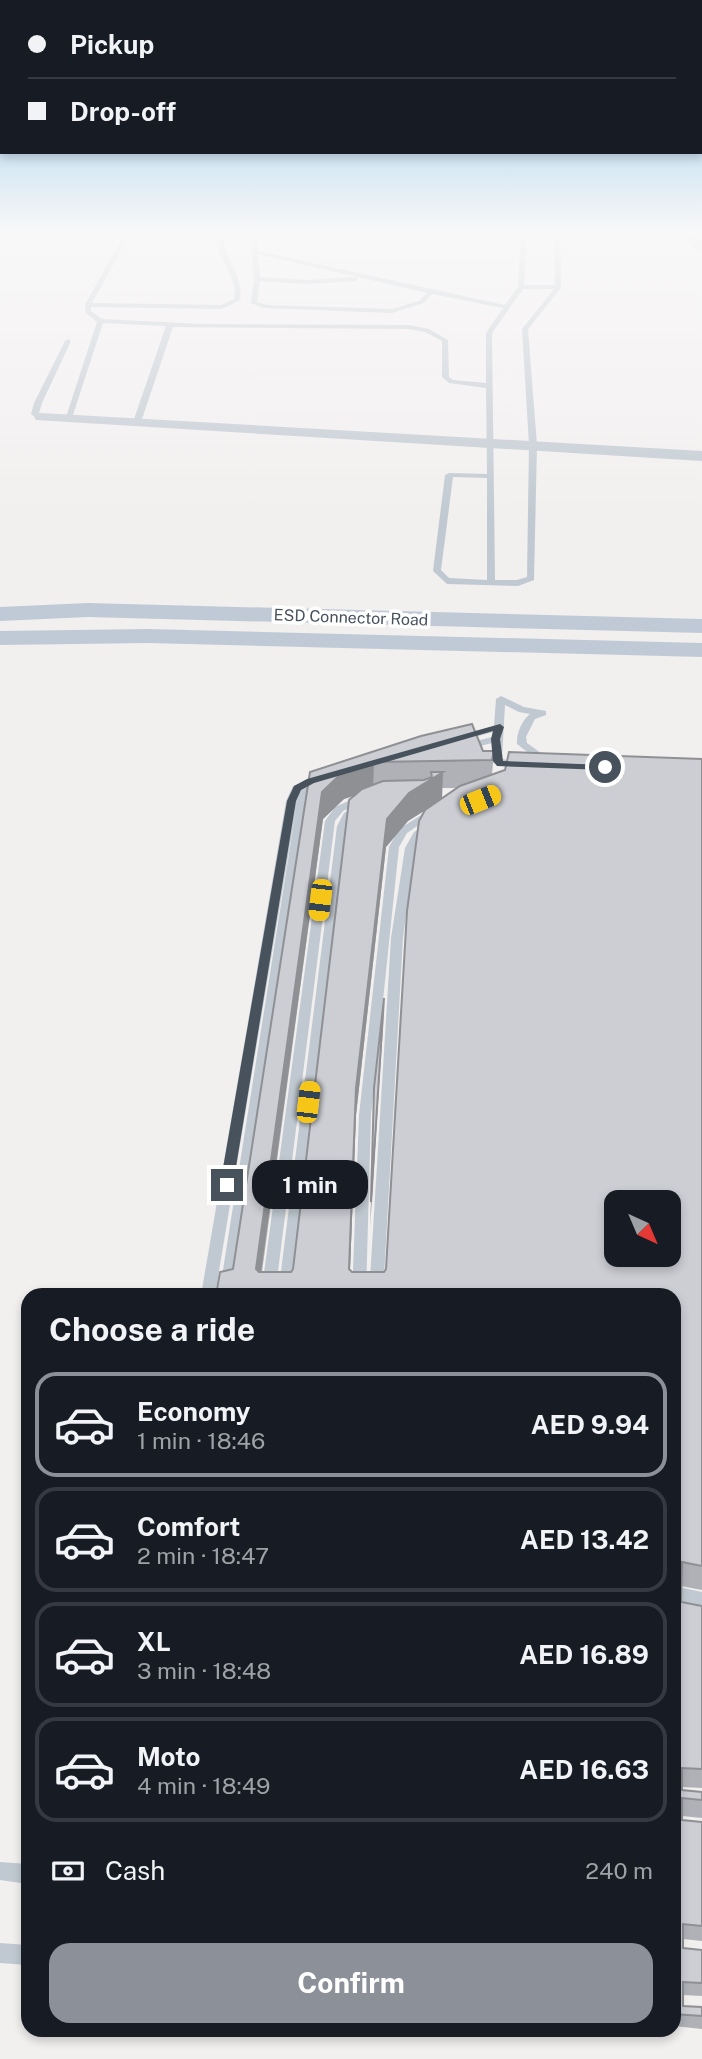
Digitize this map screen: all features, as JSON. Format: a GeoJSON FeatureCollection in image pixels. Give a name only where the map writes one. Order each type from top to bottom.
{"type":"FeatureCollection","features":[{"type":"Feature","properties":{"kind":"main road","name":"ESD Connector Road"},"geometry":{"type":"LineString","coordinates":[[0,614],[88,610],[517,634],[702,650]]}},
{"type":"Feature","properties":{"kind":"main road","name":"ESD Connector Road"},"geometry":{"type":"LineString","coordinates":[[0,638],[517,634],[702,626]]}},
{"type":"Feature","properties":{"kind":"street"},"geometry":{"type":"LineString","coordinates":[[41,417],[702,456]]}},
{"type":"Feature","properties":{"kind":"lane"},"geometry":{"type":"LineString","coordinates":[[68,418],[98,327]]}},
{"type":"Feature","properties":{"kind":"lane"},"geometry":{"type":"LineString","coordinates":[[137,422],[169,327]]}},
{"type":"Feature","properties":{"kind":"lane"},"geometry":{"type":"LineString","coordinates":[[410,327],[427,330],[445,340],[446,377],[451,382],[491,386]]}},
{"type":"Feature","properties":{"kind":"lane"},"geometry":{"type":"LineString","coordinates":[[491,582],[492,442],[489,333],[493,327]]}},
{"type":"Feature","properties":{"kind":"lane"},"geometry":{"type":"LineString","coordinates":[[491,476],[449,475],[437,571],[447,581],[518,583],[531,578],[533,444],[526,327]]}},
{"type":"Feature","properties":{"kind":"lane"},"geometry":{"type":"LineString","coordinates":[[41,417],[35,414],[38,403],[68,341]]}},
{"type":"Feature","properties":{"kind":"lane"},"geometry":{"type":"LineString","coordinates":[[501,699],[523,710],[543,713],[528,722],[521,737],[522,744],[544,761],[557,766],[500,768],[497,761],[498,733],[501,699]]}},
{"type":"Feature","properties":{"kind":"lane"},"geometry":{"type":"LineString","coordinates":[[453,745],[498,733]]}},
{"type":"Feature","properties":{"kind":"lane"},"geometry":{"type":"LineString","coordinates":[[209,1288],[292,801],[297,788],[339,776],[315,785],[304,793],[227,1288]]}},
{"type":"Feature","properties":{"kind":"lane"},"geometry":{"type":"LineString","coordinates":[[269,1288],[330,821],[339,808],[356,799],[376,799],[348,815],[342,826],[286,1288]]}},
{"type":"Feature","properties":{"kind":"lane"},"geometry":{"type":"LineString","coordinates":[[359,1288],[365,1115],[394,847],[404,831],[439,806],[410,848],[397,938],[376,1288]]}},
{"type":"Feature","properties":{"kind":"lane"},"geometry":{"type":"LineString","coordinates":[[681,1596],[702,1600]]}},
{"type":"Feature","properties":{"kind":"lane"},"geometry":{"type":"LineString","coordinates":[[0,1871],[21,1873]]}},
{"type":"Feature","properties":{"kind":"lane"},"geometry":{"type":"LineString","coordinates":[[0,1952],[21,1954]]}},
{"type":"Feature","properties":{"kind":"building"},"geometry":{"type":"Polygon","coordinates":[[[472,724],[483,751],[494,751],[492,760],[374,762],[344,771],[322,792],[256,1269],[259,1272],[291,1272],[293,1269],[349,800],[362,789],[383,781],[424,780],[432,777],[431,772],[443,772],[409,793],[387,819],[356,1088],[349,1269],[352,1272],[384,1272],[407,911],[419,821],[425,810],[460,786],[505,770],[509,752],[702,759],[702,1566],[682,1562],[681,1602],[681,1288],[217,1288],[220,1272],[233,1269],[310,772],[421,736],[472,724]]]}},
{"type":"Feature","properties":{"kind":"building"},"geometry":{"type":"Polygon","coordinates":[[[384,998],[371,1202],[374,1088],[384,998]]]}},
{"type":"Feature","properties":{"kind":"building"},"geometry":{"type":"Polygon","coordinates":[[[681,1602],[702,1606],[702,1769],[682,1768],[682,1790],[702,1792],[702,1800],[682,1798],[682,1820],[702,1822],[702,1926],[683,1924],[683,1948],[702,1950],[702,1983],[683,1982],[683,2006],[702,2007],[702,2016],[681,2014],[681,1602]]]}},
{"type":"Feature","properties":{"kind":"route"},"geometry":{"type":"LineString","coordinates":[[227,1185],[292,801],[297,788],[311,781],[500,727],[495,739],[497,761],[501,764],[605,767]]}}]}
